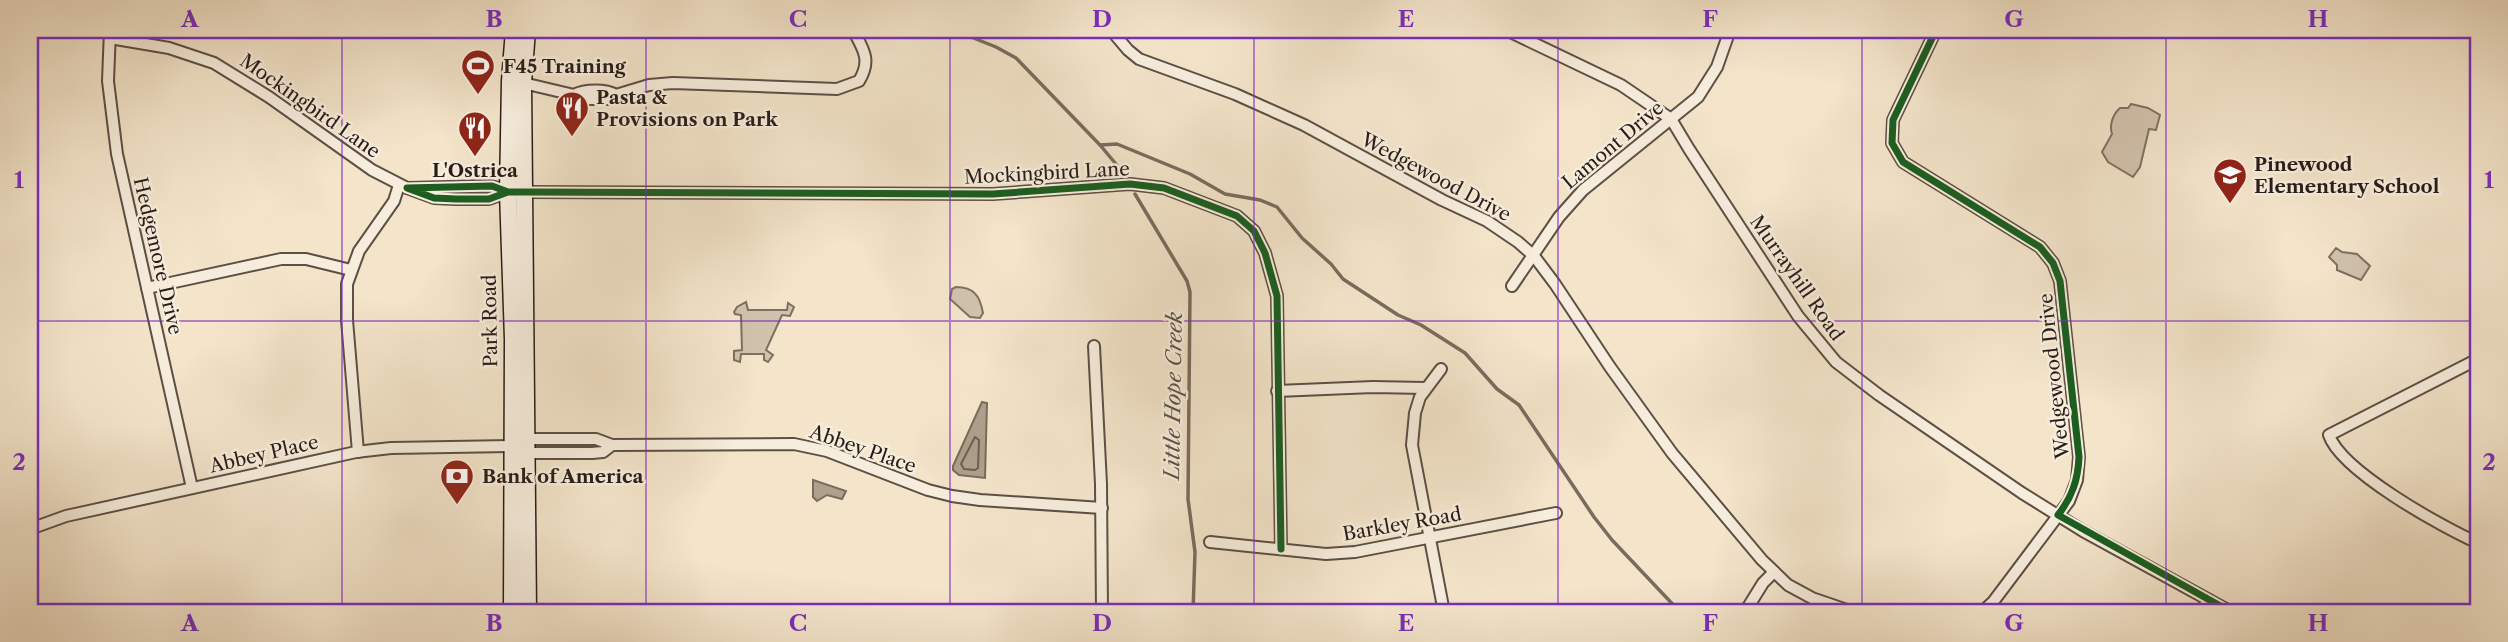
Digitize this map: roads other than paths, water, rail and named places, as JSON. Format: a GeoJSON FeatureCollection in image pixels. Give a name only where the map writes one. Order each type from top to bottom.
{"type":"FeatureCollection","features":[{"type":"Feature","properties":{"kind":"main road","name":"Park Road"},"geometry":{"type":"LineString","coordinates":[[514,30],[517,82],[516,192],[521,446],[528,612]]}},
{"type":"Feature","properties":{"kind":"main road","name":"Park Road"},"geometry":{"type":"LineString","coordinates":[[517,82],[527,30]]}},
{"type":"Feature","properties":{"kind":"main road","name":"Park Road"},"geometry":{"type":"LineString","coordinates":[[512,612],[521,446]]}},
{"type":"Feature","properties":{"kind":"street"},"geometry":{"type":"LineString","coordinates":[[517,82],[574,95],[580,92],[593,96],[610,92],[616,95],[649,85],[673,83],[825,88],[848,86],[859,80],[867,64],[853,30]]}},
{"type":"Feature","properties":{"kind":"street","name":"Wedgewood Drive"},"geometry":{"type":"LineString","coordinates":[[1111,30],[1139,59],[1235,94],[1304,125],[1442,200],[1487,221],[1518,242],[1534,256],[1672,453],[1774,572],[1788,585],[1812,598],[1853,612]]}},
{"type":"Feature","properties":{"kind":"street","name":"Murrayhill Road"},"geometry":{"type":"LineString","coordinates":[[1506,30],[1621,85],[1671,119],[1798,316],[1836,362],[1879,395],[2058,515],[2231,612]]}},
{"type":"Feature","properties":{"kind":"street","name":"Lamont Drive"},"geometry":{"type":"LineString","coordinates":[[1512,286],[1559,217],[1583,190],[1692,103],[1709,82],[1730,30]]}},
{"type":"Feature","properties":{"kind":"street","name":"Wedgewood Drive"},"geometry":{"type":"LineString","coordinates":[[1936,30],[1893,120],[1892,143],[1903,162],[2040,247],[2056,268],[2060,281],[2079,457],[2077,480],[2069,501],[1993,602],[1982,612]]}},
{"type":"Feature","properties":{"kind":"street","name":"Mockingbird Lane"},"geometry":{"type":"LineString","coordinates":[[110,34],[198,56],[220,66],[372,170],[403,186],[481,186],[516,192],[993,194],[1115,184],[1164,188],[1237,216],[1254,231],[1272,272],[1277,296],[1281,549]]}},
{"type":"Feature","properties":{"kind":"street","name":"Hedgemore Drive"},"geometry":{"type":"LineString","coordinates":[[110,34],[108,81],[123,183],[192,488]]}},
{"type":"Feature","properties":{"kind":"street"},"geometry":{"type":"LineString","coordinates":[[358,452],[347,284],[359,251],[403,186]]}},
{"type":"Feature","properties":{"kind":"street"},"geometry":{"type":"LineString","coordinates":[[147,288],[281,259],[306,259],[351,270]]}},
{"type":"Feature","properties":{"kind":"street"},"geometry":{"type":"LineString","coordinates":[[1094,346],[1102,509],[1102,612]]}},
{"type":"Feature","properties":{"kind":"street"},"geometry":{"type":"LineString","coordinates":[[2478,359],[2329,435],[2345,460],[2357,471],[2438,522],[2478,543]]}},
{"type":"Feature","properties":{"kind":"street"},"geometry":{"type":"LineString","coordinates":[[1441,369],[1425,388],[1415,413],[1412,445],[1444,612]]}},
{"type":"Feature","properties":{"kind":"street"},"geometry":{"type":"LineString","coordinates":[[1277,391],[1425,388]]}},
{"type":"Feature","properties":{"kind":"street","name":"Abbey Place"},"geometry":{"type":"LineString","coordinates":[[30,529],[66,516],[358,452],[391,448],[521,446],[598,453],[612,445],[794,444],[827,451],[928,490],[952,496],[1102,509]]}},
{"type":"Feature","properties":{"kind":"street","name":"Barkley Road"},"geometry":{"type":"LineString","coordinates":[[1210,542],[1326,554],[1355,552],[1556,513]]}},
{"type":"Feature","properties":{"kind":"street"},"geometry":{"type":"LineString","coordinates":[[1745,612],[1763,583],[1774,572]]}},
{"type":"Feature","properties":{"kind":"street"},"geometry":{"type":"LineString","coordinates":[[2200,612],[2209,600]]}},
{"type":"Feature","properties":{"kind":"water"},"geometry":{"type":"Polygon","coordinates":[[[982,402],[987,403],[985,478],[959,475],[953,470],[953,466],[982,402]]]}},
{"type":"Feature","properties":{"kind":"water"},"geometry":{"type":"Polygon","coordinates":[[[813,480],[846,491],[842,499],[827,495],[817,501],[813,497],[813,480]]]}},
{"type":"Feature","properties":{"kind":"waterway","name":"Little Hope Creek"},"geometry":{"type":"LineString","coordinates":[[964,30],[971,37],[1016,58],[1100,145],[1126,176]]}},
{"type":"Feature","properties":{"kind":"waterway"},"geometry":{"type":"LineString","coordinates":[[1100,145],[1117,144],[1190,174],[1225,194],[1260,200],[1277,207],[1302,238],[1331,264],[1343,279],[1398,315],[1421,325],[1465,353],[1497,389],[1519,405],[1594,517],[1680,612]]}},
{"type":"Feature","properties":{"kind":"waterway","name":"Little Hope Creek"},"geometry":{"type":"LineString","coordinates":[[1135,194],[1187,281],[1190,292],[1188,499],[1195,552],[1193,612]]}},
{"type":"Feature","properties":{"kind":"place","name":"F45 Training"},"geometry":{"type":"Point","coordinates":[478,96]}},
{"type":"Feature","properties":{"kind":"place","name":"Pasta & Provisions on Park"},"geometry":{"type":"Point","coordinates":[572,138]}},
{"type":"Feature","properties":{"kind":"place","name":"L'Ostrica"},"geometry":{"type":"Point","coordinates":[475,158]}},
{"type":"Feature","properties":{"kind":"place","name":"Pinewood Elementary School"},"geometry":{"type":"Point","coordinates":[2230,205]}},
{"type":"Feature","properties":{"kind":"place","name":"Bank of America"},"geometry":{"type":"Point","coordinates":[457,506]}}]}
